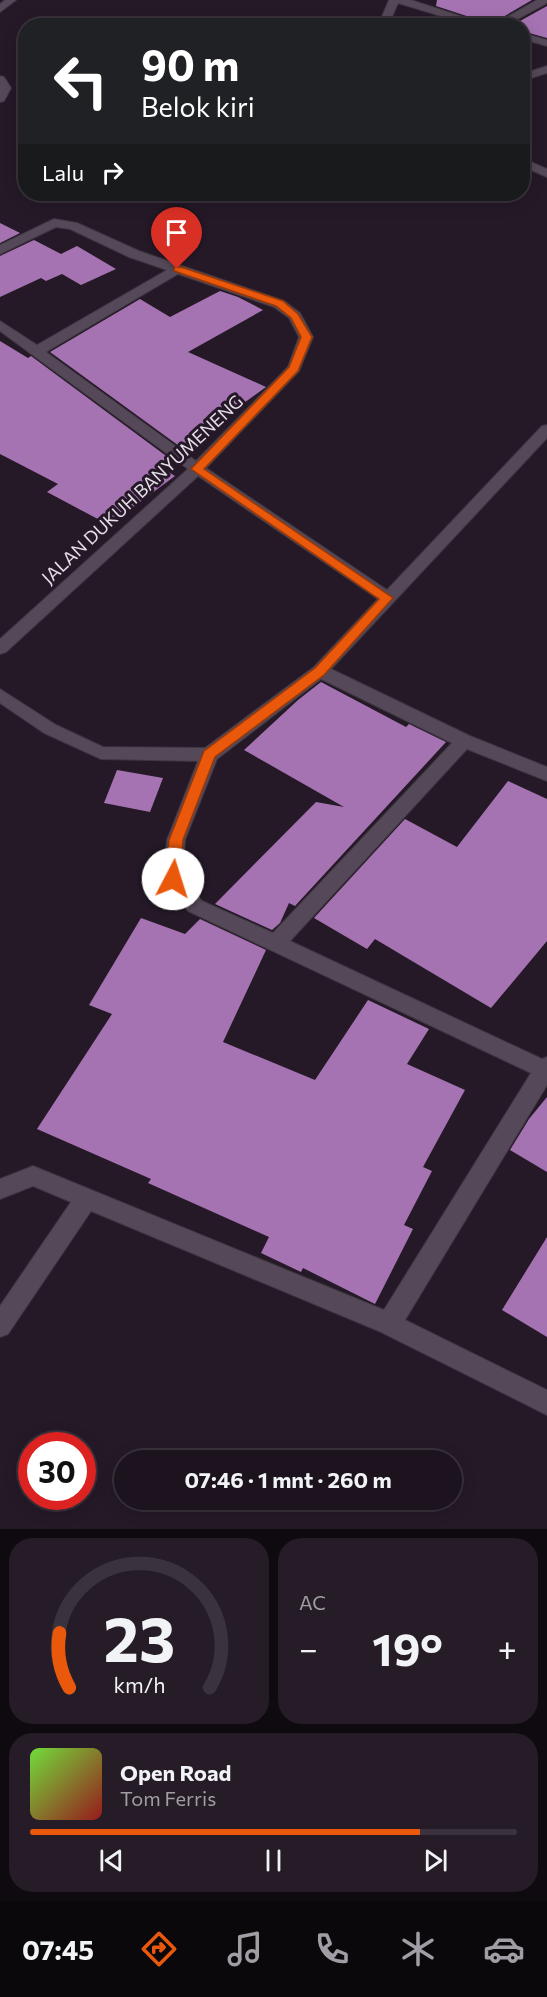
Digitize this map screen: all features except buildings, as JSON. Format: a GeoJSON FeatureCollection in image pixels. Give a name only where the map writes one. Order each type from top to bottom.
{"type":"FeatureCollection","features":[{"type":"Feature","properties":{"kind":"street"},"geometry":{"type":"LineString","coordinates":[[0,9],[11,0]]}},
{"type":"Feature","properties":{"kind":"street"},"geometry":{"type":"LineString","coordinates":[[386,18],[394,0]]}},
{"type":"Feature","properties":{"kind":"street"},"geometry":{"type":"LineString","coordinates":[[400,0],[460,18]]}},
{"type":"Feature","properties":{"kind":"street"},"geometry":{"type":"LineString","coordinates":[[511,18],[545,0]]}},
{"type":"Feature","properties":{"kind":"street"},"geometry":{"type":"LineString","coordinates":[[530,39],[547,44]]}},
{"type":"Feature","properties":{"kind":"street"},"geometry":{"type":"LineString","coordinates":[[530,75],[547,69]]}},
{"type":"Feature","properties":{"kind":"street"},"geometry":{"type":"LineString","coordinates":[[0,79],[5,88],[0,99]]}},
{"type":"Feature","properties":{"kind":"street"},"geometry":{"type":"LineString","coordinates":[[530,166],[547,173]]}},
{"type":"Feature","properties":{"kind":"street","name":"JALAN DUKUH BANYUMENENG"},"geometry":{"type":"LineString","coordinates":[[0,250],[54,223],[73,226],[134,254],[279,304],[295,316],[306,337],[294,368],[197,469],[0,648]]}},
{"type":"Feature","properties":{"kind":"street"},"geometry":{"type":"LineString","coordinates":[[37,351],[177,269]]}},
{"type":"Feature","properties":{"kind":"street"},"geometry":{"type":"LineString","coordinates":[[0,325],[197,469],[387,598]]}},
{"type":"Feature","properties":{"kind":"street"},"geometry":{"type":"LineString","coordinates":[[389,1324],[546,1069],[195,906],[173,879],[176,840],[209,754],[320,671],[547,429]]}},
{"type":"Feature","properties":{"kind":"street"},"geometry":{"type":"LineString","coordinates":[[320,671],[464,741],[547,774]]}},
{"type":"Feature","properties":{"kind":"street"},"geometry":{"type":"LineString","coordinates":[[0,695],[50,729],[101,753],[209,754]]}},
{"type":"Feature","properties":{"kind":"street"},"geometry":{"type":"LineString","coordinates":[[275,944],[464,741]]}},
{"type":"Feature","properties":{"kind":"street"},"geometry":{"type":"LineString","coordinates":[[0,1189],[33,1176],[389,1324],[547,1403]]}},
{"type":"Feature","properties":{"kind":"street"},"geometry":{"type":"LineString","coordinates":[[0,1326],[87,1198]]}},
{"type":"Feature","properties":{"kind":"route"},"geometry":{"type":"LineString","coordinates":[[173,879],[176,840],[209,754],[320,671],[387,598],[197,469],[294,368],[306,337],[295,316],[279,304],[177,269]]}}]}
